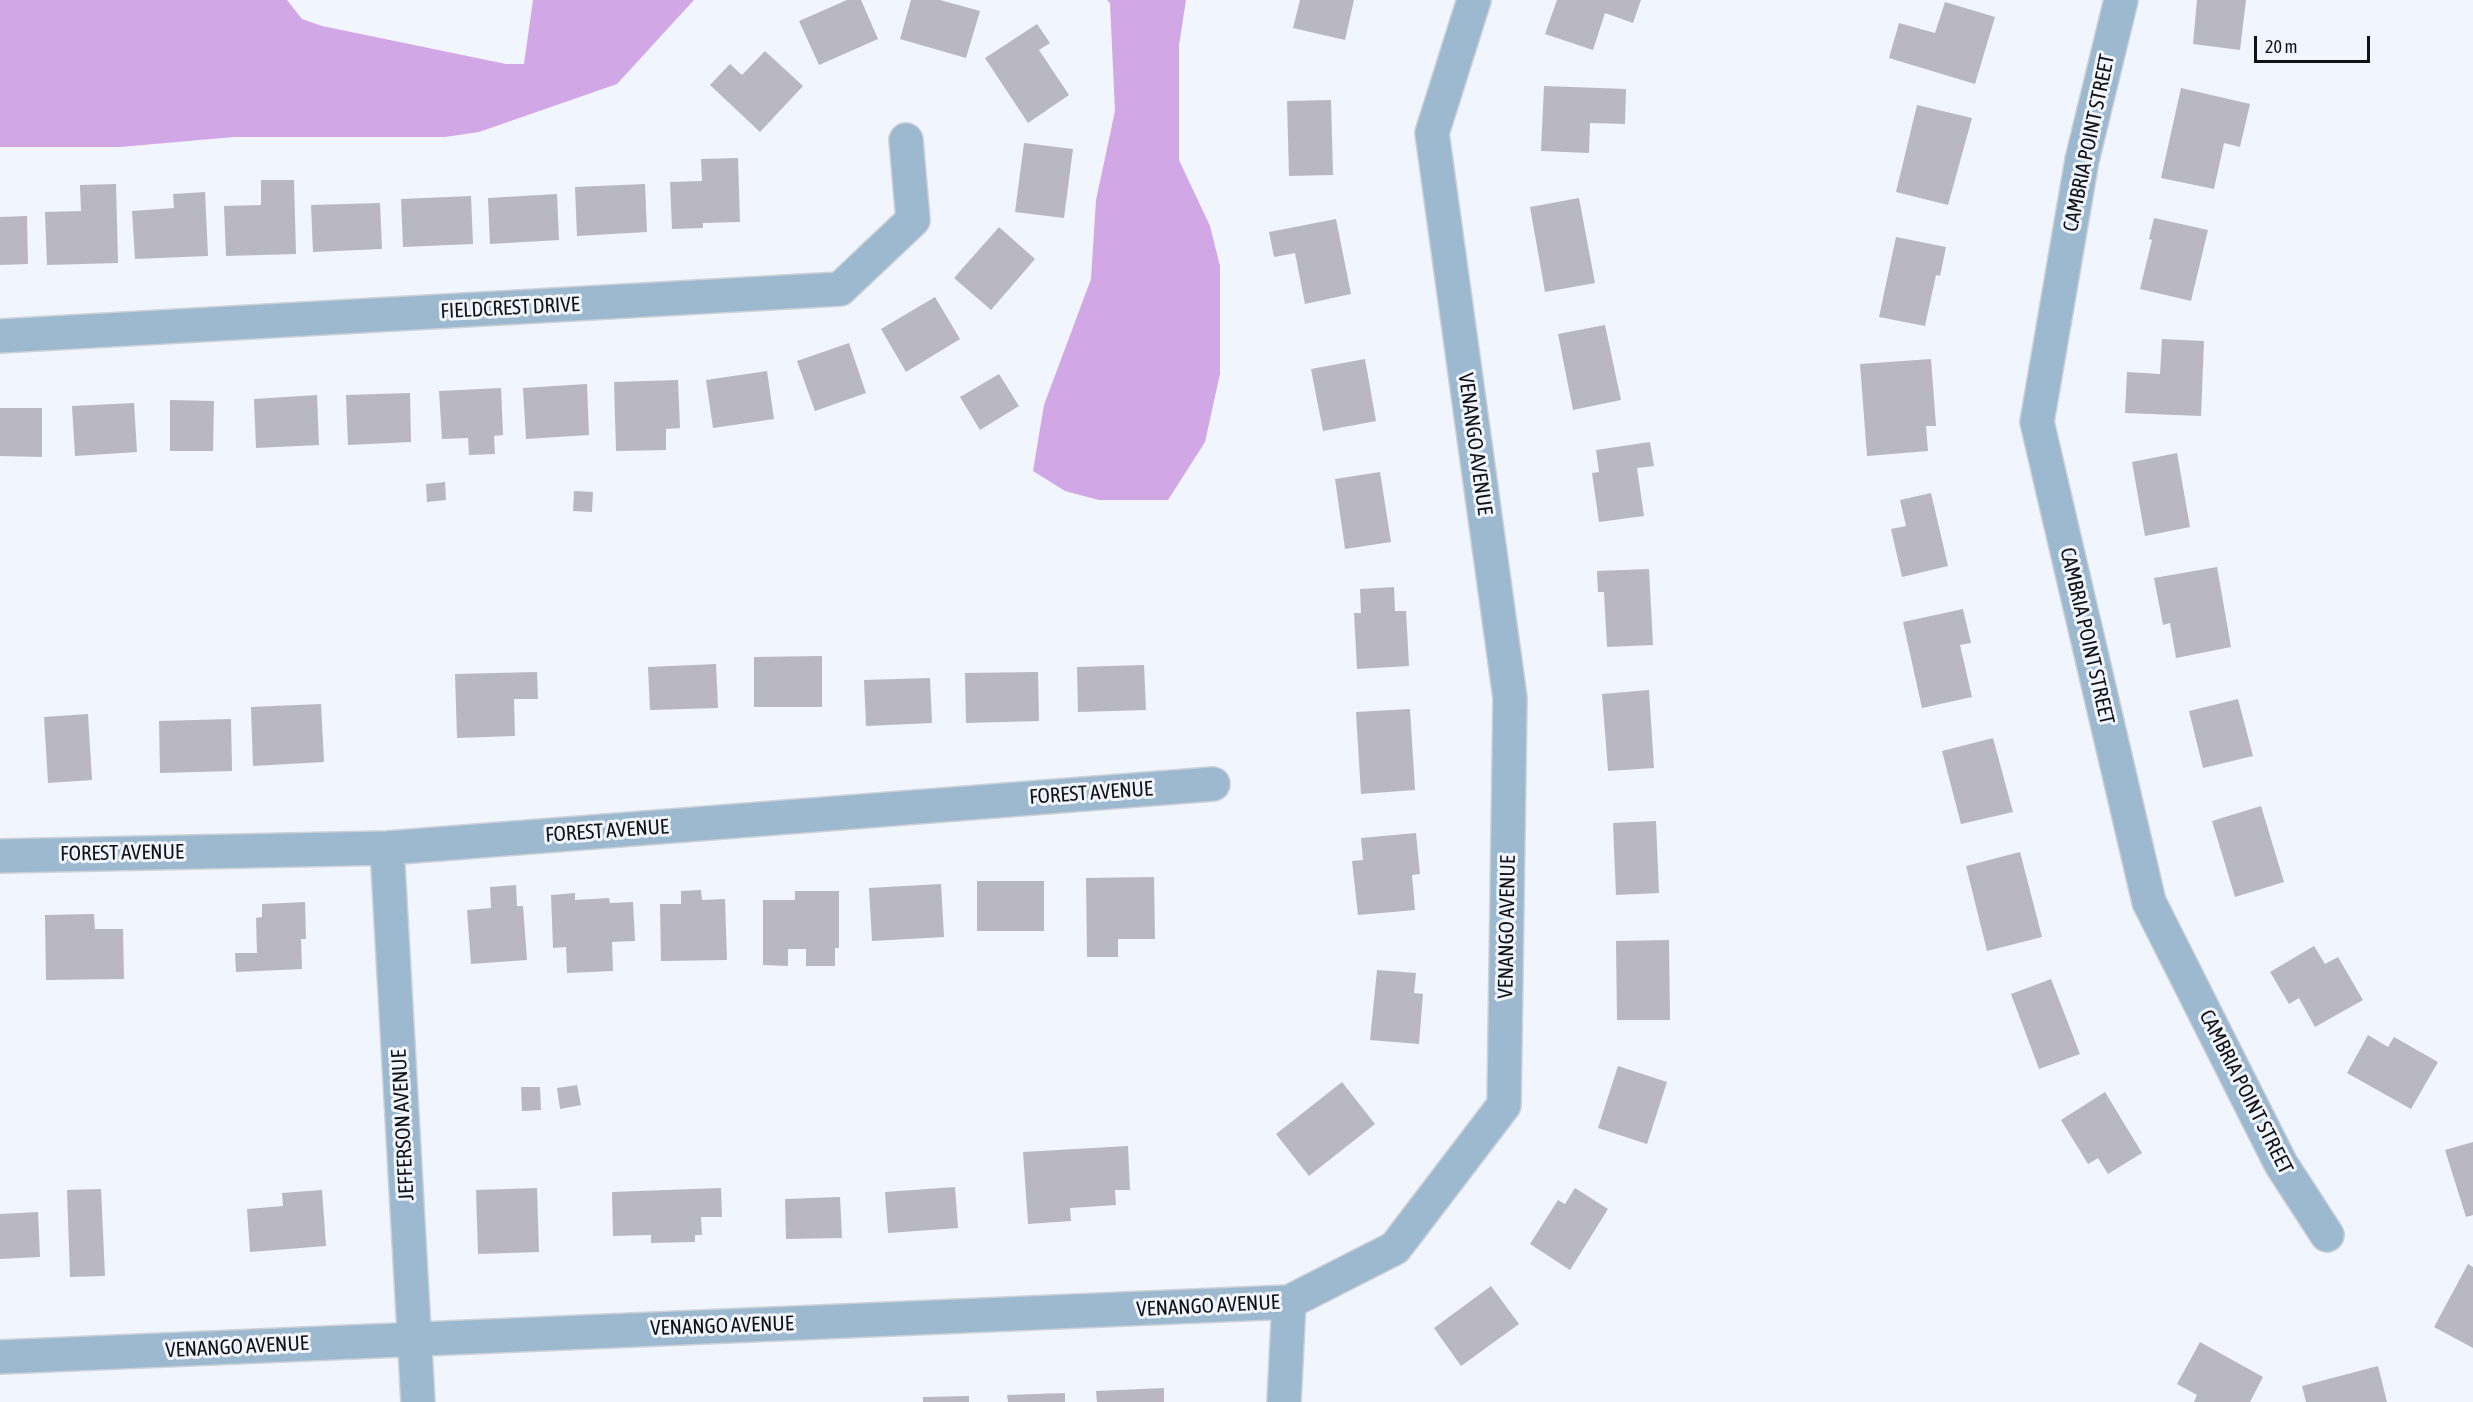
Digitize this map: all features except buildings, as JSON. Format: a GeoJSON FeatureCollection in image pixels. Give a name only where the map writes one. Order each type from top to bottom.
{"type":"FeatureCollection","features":[{"type":"Feature","properties":{"kind":"street","name":"VENANGO AVENUE"},"geometry":{"type":"LineString","coordinates":[[0,1357],[1289,1302],[1395,1248],[1504,1105],[1510,698],[1432,133],[1474,0]]}},
{"type":"Feature","properties":{"kind":"street","name":"CAMBRIA POINT STREET"},"geometry":{"type":"LineString","coordinates":[[2121,0],[2082,160],[2037,422],[2149,902],[2281,1164],[2327,1235]]}},
{"type":"Feature","properties":{"kind":"street","name":"FIELDCREST DRIVE"},"geometry":{"type":"LineString","coordinates":[[0,336],[840,289],[913,220],[906,140]]}},
{"type":"Feature","properties":{"kind":"street","name":"FOREST AVENUE"},"geometry":{"type":"LineString","coordinates":[[0,856],[387,848],[1212,784]]}},
{"type":"Feature","properties":{"kind":"street","name":"JEFFERSON AVENUE"},"geometry":{"type":"LineString","coordinates":[[387,848],[418,1402]]}},
{"type":"Feature","properties":{"kind":"street"},"geometry":{"type":"LineString","coordinates":[[1284,1402],[1289,1302]]}},
{"type":"Feature","properties":{"kind":"shaded area"},"geometry":{"type":"Polygon","coordinates":[[[0,0],[287,0],[302,19],[322,26],[506,64],[524,64],[533,0],[694,0],[617,84],[479,132],[445,137],[234,137],[120,147],[0,147],[0,0]]]}},
{"type":"Feature","properties":{"kind":"shaded area"},"geometry":{"type":"Polygon","coordinates":[[[1107,0],[1186,0],[1179,45],[1179,160],[1210,226],[1220,266],[1220,374],[1205,442],[1168,500],[1099,500],[1065,491],[1033,471],[1044,405],[1091,279],[1096,200],[1115,111],[1110,3],[1107,0]]]}}]}
